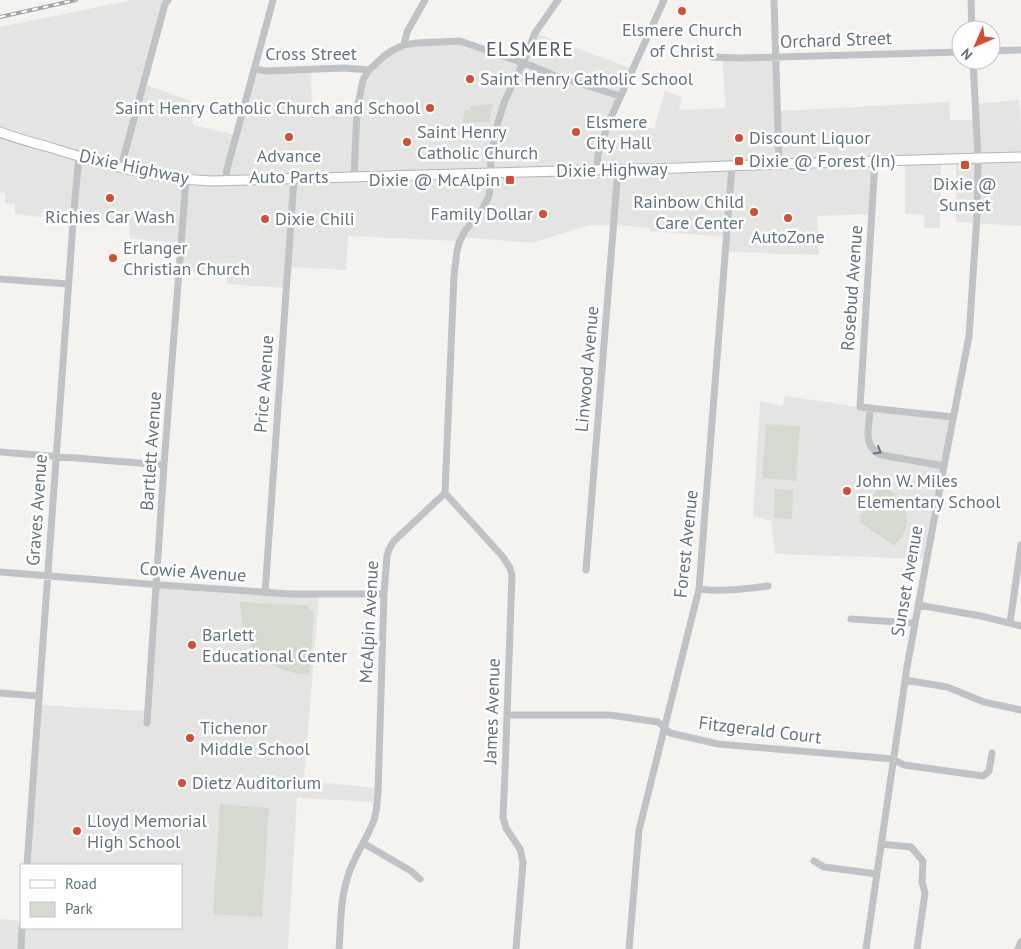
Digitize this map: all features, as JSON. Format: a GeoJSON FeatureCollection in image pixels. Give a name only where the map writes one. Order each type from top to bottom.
{"type":"FeatureCollection","features":[{"type":"Feature","properties":{"kind":"main road","name":"Dixie Highway"},"geometry":{"type":"LineString","coordinates":[[0,132],[79,157],[164,177],[186,180],[225,181],[1021,157]]}},
{"type":"Feature","properties":{"kind":"street"},"geometry":{"type":"LineString","coordinates":[[121,167],[168,0]]}},
{"type":"Feature","properties":{"kind":"street"},"geometry":{"type":"LineString","coordinates":[[225,181],[274,0]]}},
{"type":"Feature","properties":{"kind":"street"},"geometry":{"type":"LineString","coordinates":[[404,45],[407,32],[425,0]]}},
{"type":"Feature","properties":{"kind":"street"},"geometry":{"type":"LineString","coordinates":[[445,493],[454,276],[457,251],[465,231],[487,202],[490,188],[492,155],[498,122],[505,100],[535,33],[558,0]]}},
{"type":"Feature","properties":{"kind":"street"},"geometry":{"type":"LineString","coordinates":[[597,170],[598,154],[608,124],[664,0]]}},
{"type":"Feature","properties":{"kind":"street"},"geometry":{"type":"LineString","coordinates":[[774,0],[779,164]]}},
{"type":"Feature","properties":{"kind":"street"},"geometry":{"type":"LineString","coordinates":[[971,0],[972,20]]}},
{"type":"Feature","properties":{"kind":"street","name":"Cross Street"},"geometry":{"type":"LineString","coordinates":[[255,69],[266,71],[344,68],[369,70],[393,50],[404,45],[460,41],[556,76],[620,96]]}},
{"type":"Feature","properties":{"kind":"street"},"geometry":{"type":"LineString","coordinates":[[1001,51],[1021,50]]}},
{"type":"Feature","properties":{"kind":"street","name":"Orchard Street"},"geometry":{"type":"LineString","coordinates":[[712,57],[740,58],[951,52]]}},
{"type":"Feature","properties":{"kind":"street"},"geometry":{"type":"LineString","coordinates":[[354,177],[358,102],[363,80],[369,70]]}},
{"type":"Feature","properties":{"kind":"street","name":"Sunset Avenue"},"geometry":{"type":"LineString","coordinates":[[866,949],[905,680],[969,336],[977,216],[978,158],[974,70]]}},
{"type":"Feature","properties":{"kind":"street","name":"Graves Avenue"},"geometry":{"type":"LineString","coordinates":[[27,864],[68,284],[79,157]]}},
{"type":"Feature","properties":{"kind":"street","name":"Rosebud Avenue"},"geometry":{"type":"LineString","coordinates":[[870,408],[860,407],[875,161]]}},
{"type":"Feature","properties":{"kind":"street","name":"Forest Avenue"},"geometry":{"type":"LineString","coordinates":[[629,949],[639,830],[699,589],[732,166]]}},
{"type":"Feature","properties":{"kind":"street","name":"Linwood Avenue"},"geometry":{"type":"LineString","coordinates":[[586,570],[618,169]]}},
{"type":"Feature","properties":{"kind":"street","name":"Price Avenue"},"geometry":{"type":"LineString","coordinates":[[265,593],[294,179]]}},
{"type":"Feature","properties":{"kind":"street","name":"Bartlett Avenue"},"geometry":{"type":"LineString","coordinates":[[147,723],[164,464],[186,180]]}},
{"type":"Feature","properties":{"kind":"street"},"geometry":{"type":"LineString","coordinates":[[0,278],[68,284]]}},
{"type":"Feature","properties":{"kind":"street"},"geometry":{"type":"LineString","coordinates":[[944,466],[881,455],[873,450],[868,439],[870,408],[953,416]]}},
{"type":"Feature","properties":{"kind":"street"},"geometry":{"type":"LineString","coordinates":[[0,452],[164,464]]}},
{"type":"Feature","properties":{"kind":"street","name":"McAlpin Avenue"},"geometry":{"type":"LineString","coordinates":[[340,949],[343,896],[347,878],[352,862],[371,828],[376,813],[387,556],[394,541],[445,493]]}},
{"type":"Feature","properties":{"kind":"street","name":"James Avenue"},"geometry":{"type":"LineString","coordinates":[[445,493],[503,557],[512,574],[502,817],[506,828],[520,849],[523,862],[516,949]]}},
{"type":"Feature","properties":{"kind":"street"},"geometry":{"type":"LineString","coordinates":[[1010,623],[1021,545]]}},
{"type":"Feature","properties":{"kind":"street","name":"Cowie Avenue"},"geometry":{"type":"LineString","coordinates":[[0,572],[265,593],[384,594]]}},
{"type":"Feature","properties":{"kind":"street"},"geometry":{"type":"LineString","coordinates":[[699,589],[739,590],[768,586]]}},
{"type":"Feature","properties":{"kind":"street"},"geometry":{"type":"LineString","coordinates":[[918,605],[981,616],[1021,626]]}},
{"type":"Feature","properties":{"kind":"street"},"geometry":{"type":"LineString","coordinates":[[851,619],[915,623]]}},
{"type":"Feature","properties":{"kind":"street"},"geometry":{"type":"LineString","coordinates":[[905,680],[947,687],[984,702],[1021,710]]}},
{"type":"Feature","properties":{"kind":"street"},"geometry":{"type":"LineString","coordinates":[[0,693],[38,696]]}},
{"type":"Feature","properties":{"kind":"street","name":"Fitzgerald Court"},"geometry":{"type":"LineString","coordinates":[[507,715],[610,715],[658,722],[670,732],[730,745],[893,759],[904,765],[983,776],[989,771],[992,753]]}},
{"type":"Feature","properties":{"kind":"street"},"geometry":{"type":"LineString","coordinates":[[363,842],[411,871],[420,879]]}},
{"type":"Feature","properties":{"kind":"street"},"geometry":{"type":"LineString","coordinates":[[881,844],[911,847],[923,861],[922,882],[925,893],[917,949]]}},
{"type":"Feature","properties":{"kind":"street"},"geometry":{"type":"LineString","coordinates":[[814,861],[824,867],[877,874]]}},
{"type":"Feature","properties":{"kind":"street"},"geometry":{"type":"LineString","coordinates":[[21,949],[22,929]]}},
{"type":"Feature","properties":{"kind":"street"},"geometry":{"type":"LineString","coordinates":[[1018,949],[1021,942]]}},
{"type":"Feature","properties":{"kind":"shaded area"},"geometry":{"type":"Polygon","coordinates":[[[132,0],[168,0],[143,84],[191,101],[193,125],[236,135],[255,69],[311,70],[312,116],[356,115],[365,77],[393,50],[455,41],[523,63],[535,33],[633,69],[612,115],[654,129],[665,91],[682,97],[679,110],[726,108],[722,57],[776,57],[778,111],[949,102],[950,120],[975,120],[975,104],[1019,100],[1021,127],[1021,226],[956,222],[956,159],[941,160],[940,228],[924,228],[925,215],[905,214],[905,160],[876,161],[872,214],[817,216],[819,255],[725,252],[726,237],[650,231],[650,228],[614,225],[589,225],[532,243],[462,237],[460,241],[348,236],[346,270],[288,267],[287,288],[226,284],[227,275],[179,271],[181,243],[130,239],[129,223],[73,218],[73,211],[43,209],[41,217],[15,214],[15,204],[5,203],[5,193],[0,192],[0,27],[132,0]]]}},
{"type":"Feature","properties":{"kind":"shaded area","name":"John W. Miles Elementary School"},"geometry":{"type":"Polygon","coordinates":[[[785,396],[860,407],[953,417],[926,559],[775,554],[771,521],[753,516],[760,401],[783,406],[785,396]]]}},
{"type":"Feature","properties":{"kind":"shaded area"},"geometry":{"type":"Polygon","coordinates":[[[156,585],[319,594],[304,781],[378,788],[377,802],[297,798],[288,949],[0,949],[0,919],[20,921],[20,929],[182,929],[182,864],[27,864],[38,705],[147,711],[156,585]]]}},
{"type":"Feature","properties":{"kind":"green space"},"geometry":{"type":"Polygon","coordinates":[[[494,105],[489,122],[463,123],[465,110],[471,110],[470,106],[494,105]]]}},
{"type":"Feature","properties":{"kind":"green space"},"geometry":{"type":"Polygon","coordinates":[[[766,424],[800,426],[796,481],[762,478],[766,424]]]}},
{"type":"Feature","properties":{"kind":"green space"},"geometry":{"type":"Polygon","coordinates":[[[882,483],[898,498],[907,519],[904,533],[894,546],[861,523],[860,516],[882,483]]]}},
{"type":"Feature","properties":{"kind":"green space"},"geometry":{"type":"Polygon","coordinates":[[[775,489],[793,490],[792,519],[774,518],[775,489]]]}},
{"type":"Feature","properties":{"kind":"green space"},"geometry":{"type":"Polygon","coordinates":[[[240,602],[307,605],[314,615],[309,675],[280,669],[257,653],[244,632],[240,602]]]}},
{"type":"Feature","properties":{"kind":"green space"},"geometry":{"type":"Polygon","coordinates":[[[220,804],[269,808],[262,917],[213,914],[220,804]]]}},
{"type":"Feature","properties":{"kind":"railway"},"geometry":{"type":"LineString","coordinates":[[0,17],[76,0]]}},
{"type":"Feature","properties":{"kind":"place","name":"Elsmere Church of Christ"},"geometry":{"type":"Point","coordinates":[682,11]}},
{"type":"Feature","properties":{"kind":"place","name":"Saint Henry Catholic School"},"geometry":{"type":"Point","coordinates":[470,79]}},
{"type":"Feature","properties":{"kind":"place","name":"Saint Henry Catholic Church and School"},"geometry":{"type":"Point","coordinates":[430,108]}},
{"type":"Feature","properties":{"kind":"place","name":"Elsmere City Hall"},"geometry":{"type":"Point","coordinates":[576,132]}},
{"type":"Feature","properties":{"kind":"place","name":"Advance Auto Parts"},"geometry":{"type":"Point","coordinates":[289,137]}},
{"type":"Feature","properties":{"kind":"place","name":"Discount Liquor"},"geometry":{"type":"Point","coordinates":[739,138]}},
{"type":"Feature","properties":{"kind":"place","name":"Saint Henry Catholic Church"},"geometry":{"type":"Point","coordinates":[407,142]}},
{"type":"Feature","properties":{"kind":"place","name":"Dixie @ Forest (In)"},"geometry":{"type":"Point","coordinates":[739,161]}},
{"type":"Feature","properties":{"kind":"place","name":"Dixie @ Sunset"},"geometry":{"type":"Point","coordinates":[965,165]}},
{"type":"Feature","properties":{"kind":"place","name":"Dixie @ McAlpin"},"geometry":{"type":"Point","coordinates":[510,180]}},
{"type":"Feature","properties":{"kind":"place","name":"Richies Car Wash"},"geometry":{"type":"Point","coordinates":[110,198]}},
{"type":"Feature","properties":{"kind":"place","name":"Rainbow Child Care Center"},"geometry":{"type":"Point","coordinates":[754,212]}},
{"type":"Feature","properties":{"kind":"place","name":"Family Dollar"},"geometry":{"type":"Point","coordinates":[543,214]}},
{"type":"Feature","properties":{"kind":"place","name":"AutoZone"},"geometry":{"type":"Point","coordinates":[788,218]}},
{"type":"Feature","properties":{"kind":"place","name":"Dixie Chili"},"geometry":{"type":"Point","coordinates":[265,219]}},
{"type":"Feature","properties":{"kind":"place","name":"Erlanger Christian Church"},"geometry":{"type":"Point","coordinates":[113,258]}},
{"type":"Feature","properties":{"kind":"place","name":"John W. Miles Elementary School"},"geometry":{"type":"Point","coordinates":[847,491]}},
{"type":"Feature","properties":{"kind":"place","name":"Barlett Educational Center"},"geometry":{"type":"Point","coordinates":[192,645]}},
{"type":"Feature","properties":{"kind":"place","name":"Tichenor Middle School"},"geometry":{"type":"Point","coordinates":[190,738]}},
{"type":"Feature","properties":{"kind":"place","name":"Dietz Auditorium"},"geometry":{"type":"Point","coordinates":[182,783]}},
{"type":"Feature","properties":{"kind":"place","name":"Lloyd Memorial High School"},"geometry":{"type":"Point","coordinates":[77,831]}},
{"type":"Feature","properties":{"kind":"district","name":"ELSMERE"},"geometry":{"type":"Point","coordinates":[530,49]}}]}
